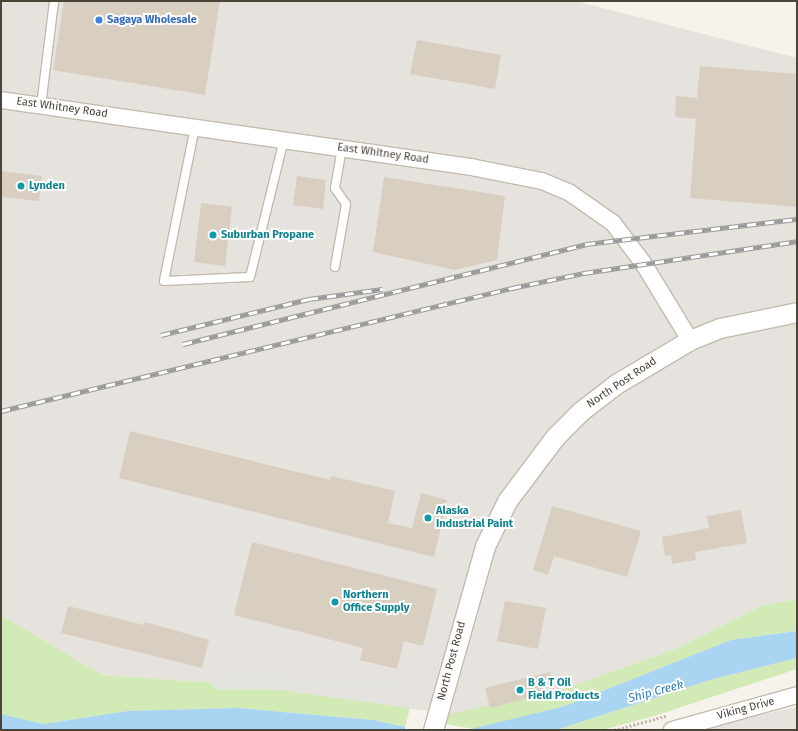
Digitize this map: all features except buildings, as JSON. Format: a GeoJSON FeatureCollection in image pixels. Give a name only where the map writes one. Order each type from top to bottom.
{"type":"FeatureCollection","features":[{"type":"Feature","properties":{"kind":"street","name":"East Whitney Road"},"geometry":{"type":"LineString","coordinates":[[1,100],[342,148],[513,174],[542,181],[570,193],[594,207],[626,238],[690,340]]}},
{"type":"Feature","properties":{"kind":"street","name":"North Post Road"},"geometry":{"type":"LineString","coordinates":[[435,723],[485,546],[521,480],[555,437],[581,411],[616,384],[690,340],[720,328],[797,312]]}},
{"type":"Feature","properties":{"kind":"street","name":"Viking Drive"},"geometry":{"type":"LineString","coordinates":[[672,730],[797,695]]}},
{"type":"Feature","properties":{"kind":"lane"},"geometry":{"type":"LineString","coordinates":[[41,106],[54,1]]}},
{"type":"Feature","properties":{"kind":"lane"},"geometry":{"type":"LineString","coordinates":[[196,127],[164,281],[250,277],[284,140]]}},
{"type":"Feature","properties":{"kind":"lane"},"geometry":{"type":"LineString","coordinates":[[335,267],[346,204],[335,188],[342,148]]}},
{"type":"Feature","properties":{"kind":"shaded area"},"geometry":{"type":"Polygon","coordinates":[[[1,1],[575,1],[797,58],[797,599],[761,606],[678,648],[555,692],[456,715],[244,685],[102,675],[1,615],[1,1]]]}},
{"type":"Feature","properties":{"kind":"shaded area"},"geometry":{"type":"Polygon","coordinates":[[[213,670],[407,677],[410,692],[213,689],[213,670]]]}},
{"type":"Feature","properties":{"kind":"shaded area"},"geometry":{"type":"Polygon","coordinates":[[[797,707],[797,730],[693,730],[797,707]]]}},
{"type":"Feature","properties":{"kind":"green space"},"geometry":{"type":"Polygon","coordinates":[[[797,599],[797,631],[731,640],[565,706],[474,729],[446,724],[449,714],[555,692],[678,648],[761,606],[797,599]]]}},
{"type":"Feature","properties":{"kind":"green space"},"geometry":{"type":"Polygon","coordinates":[[[1,615],[102,675],[244,685],[410,708],[405,727],[374,720],[238,708],[128,711],[43,724],[1,714],[1,615]]]}},
{"type":"Feature","properties":{"kind":"green space"},"geometry":{"type":"Polygon","coordinates":[[[797,658],[797,669],[654,716],[602,730],[556,730],[710,680],[797,658]]]}},
{"type":"Feature","properties":{"kind":"water","name":"Ship Creek"},"geometry":{"type":"Polygon","coordinates":[[[797,631],[797,658],[710,680],[556,730],[467,730],[565,706],[731,640],[797,631]]]}},
{"type":"Feature","properties":{"kind":"water"},"geometry":{"type":"Polygon","coordinates":[[[238,708],[374,720],[405,727],[405,730],[1,730],[1,714],[43,724],[128,711],[238,708]]]}},
{"type":"Feature","properties":{"kind":"railway"},"geometry":{"type":"LineString","coordinates":[[183,344],[586,244],[797,219]]}},
{"type":"Feature","properties":{"kind":"railway"},"geometry":{"type":"LineString","coordinates":[[1,411],[512,288],[584,273],[797,241]]}},
{"type":"Feature","properties":{"kind":"railway"},"geometry":{"type":"LineString","coordinates":[[161,335],[309,299],[382,289]]}},
{"type":"Feature","properties":{"kind":"place","name":"Sagaya Wholesale"},"geometry":{"type":"Point","coordinates":[99,20]}},
{"type":"Feature","properties":{"kind":"place","name":"Lynden"},"geometry":{"type":"Point","coordinates":[21,186]}},
{"type":"Feature","properties":{"kind":"place","name":"Suburban Propane"},"geometry":{"type":"Point","coordinates":[213,235]}},
{"type":"Feature","properties":{"kind":"place","name":"Alaska Industrial Paint"},"geometry":{"type":"Point","coordinates":[428,518]}},
{"type":"Feature","properties":{"kind":"place","name":"Northern Office Supply"},"geometry":{"type":"Point","coordinates":[335,602]}},
{"type":"Feature","properties":{"kind":"place","name":"B & T Oil Field Products"},"geometry":{"type":"Point","coordinates":[520,690]}}]}
